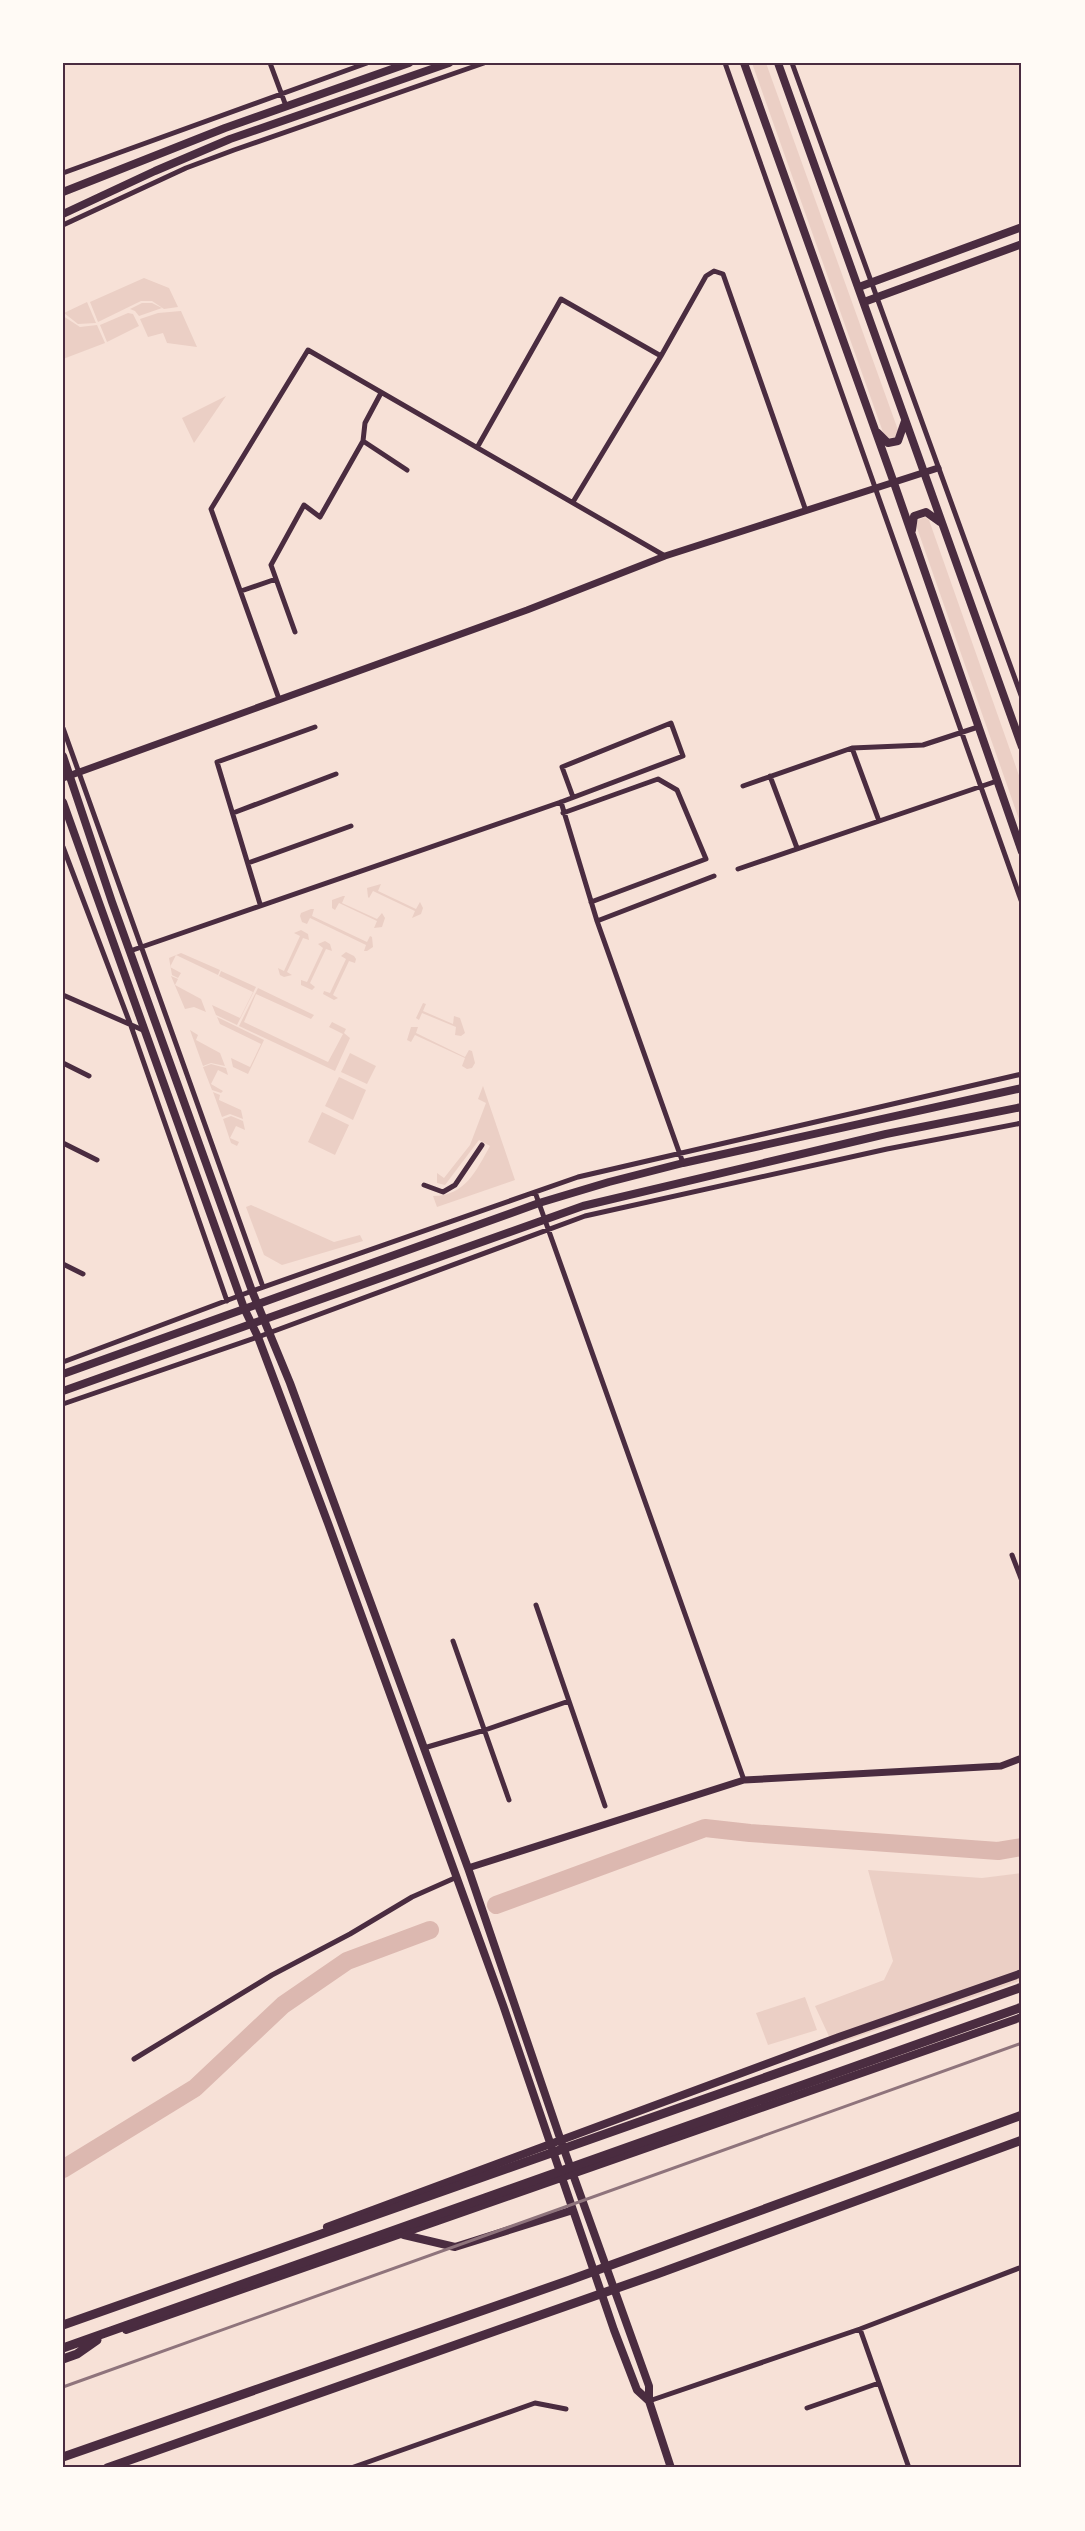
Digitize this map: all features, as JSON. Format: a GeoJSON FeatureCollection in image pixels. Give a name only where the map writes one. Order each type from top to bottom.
{"type":"FeatureCollection","features":[{"type":"Feature","properties":{"kind":"highway"},"geometry":{"type":"LineString","coordinates":[[63,2324],[1022,1987]]}},
{"type":"Feature","properties":{"kind":"highway"},"geometry":{"type":"LineString","coordinates":[[63,2350],[1022,2007]]}},
{"type":"Feature","properties":{"kind":"highway"},"geometry":{"type":"LineString","coordinates":[[63,2457],[570,2280],[1022,2115]]}},
{"type":"Feature","properties":{"kind":"highway"},"geometry":{"type":"LineString","coordinates":[[107,2468],[657,2274],[1022,2140]]}},
{"type":"Feature","properties":{"kind":"highway"},"geometry":{"type":"LineString","coordinates":[[63,2360],[77,2354],[106,2333]]}},
{"type":"Feature","properties":{"kind":"main road"},"geometry":{"type":"LineString","coordinates":[[63,192],[286,106],[409,63]]}},
{"type":"Feature","properties":{"kind":"main road"},"geometry":{"type":"LineString","coordinates":[[63,214],[154,171],[230,140],[449,63]]}},
{"type":"Feature","properties":{"kind":"main road"},"geometry":{"type":"LineString","coordinates":[[744,63],[894,483],[1022,852]]}},
{"type":"Feature","properties":{"kind":"main road"},"geometry":{"type":"LineString","coordinates":[[778,63],[1022,747]]}},
{"type":"Feature","properties":{"kind":"main road"},"geometry":{"type":"LineString","coordinates":[[859,287],[1022,227]]}},
{"type":"Feature","properties":{"kind":"main road"},"geometry":{"type":"LineString","coordinates":[[864,302],[1022,244]]}},
{"type":"Feature","properties":{"kind":"main road"},"geometry":{"type":"LineString","coordinates":[[875,431],[888,443],[898,441],[905,421]]}},
{"type":"Feature","properties":{"kind":"main road"},"geometry":{"type":"LineString","coordinates":[[911,532],[914,516],[926,512],[941,522]]}},
{"type":"Feature","properties":{"kind":"main road"},"geometry":{"type":"LineString","coordinates":[[63,756],[67,777],[252,1291],[270,1332],[468,1868],[561,2141],[649,2386],[649,2401],[671,2468]]}},
{"type":"Feature","properties":{"kind":"main road"},"geometry":{"type":"LineString","coordinates":[[63,802],[244,1308],[258,1337],[329,1526],[457,1877],[637,2390],[649,2401]]}},
{"type":"Feature","properties":{"kind":"main road"},"geometry":{"type":"LineString","coordinates":[[63,1374],[539,1203],[609,1182],[1022,1089]]}},
{"type":"Feature","properties":{"kind":"main road"},"geometry":{"type":"LineString","coordinates":[[63,1391],[583,1206],[683,1180],[886,1134],[1022,1107]]}},
{"type":"Feature","properties":{"kind":"main road"},"geometry":{"type":"LineString","coordinates":[[63,2324],[839,2037],[1022,1973]]}},
{"type":"Feature","properties":{"kind":"main road"},"geometry":{"type":"LineString","coordinates":[[63,2350],[404,2235],[1022,2017]]}},
{"type":"Feature","properties":{"kind":"main road"},"geometry":{"type":"LineString","coordinates":[[404,2235],[455,2247],[573,2210]]}},
{"type":"Feature","properties":{"kind":"street"},"geometry":{"type":"LineString","coordinates":[[270,63],[286,106]]}},
{"type":"Feature","properties":{"kind":"street"},"geometry":{"type":"LineString","coordinates":[[63,173],[367,63]]}},
{"type":"Feature","properties":{"kind":"street"},"geometry":{"type":"LineString","coordinates":[[63,225],[195,164],[484,63]]}},
{"type":"Feature","properties":{"kind":"street"},"geometry":{"type":"LineString","coordinates":[[725,63],[1022,903]]}},
{"type":"Feature","properties":{"kind":"street"},"geometry":{"type":"LineString","coordinates":[[792,63],[1022,698]]}},
{"type":"Feature","properties":{"kind":"street"},"geometry":{"type":"LineString","coordinates":[[573,502],[706,276],[714,271],[723,274],[806,511]]}},
{"type":"Feature","properties":{"kind":"street"},"geometry":{"type":"LineString","coordinates":[[478,446],[561,299],[661,356]]}},
{"type":"Feature","properties":{"kind":"street"},"geometry":{"type":"LineString","coordinates":[[279,699],[211,509],[308,350],[478,446],[665,556]]}},
{"type":"Feature","properties":{"kind":"street"},"geometry":{"type":"LineString","coordinates":[[295,632],[271,565],[303,505],[320,517],[363,441],[365,423],[381,393]]}},
{"type":"Feature","properties":{"kind":"street"},"geometry":{"type":"LineString","coordinates":[[363,441],[406,470]]}},
{"type":"Feature","properties":{"kind":"street"},"geometry":{"type":"LineString","coordinates":[[67,777],[516,614],[665,556],[938,468]]}},
{"type":"Feature","properties":{"kind":"street"},"geometry":{"type":"LineString","coordinates":[[241,591],[276,579]]}},
{"type":"Feature","properties":{"kind":"street"},"geometry":{"type":"LineString","coordinates":[[130,951],[260,904],[561,802],[683,756],[671,723],[562,767],[573,797]]}},
{"type":"Feature","properties":{"kind":"street"},"geometry":{"type":"LineString","coordinates":[[260,904],[217,762],[315,727]]}},
{"type":"Feature","properties":{"kind":"street"},"geometry":{"type":"LineString","coordinates":[[743,786],[852,748],[923,745],[978,727]]}},
{"type":"Feature","properties":{"kind":"street"},"geometry":{"type":"LineString","coordinates":[[63,728],[263,1287]]}},
{"type":"Feature","properties":{"kind":"street"},"geometry":{"type":"LineString","coordinates":[[852,748],[879,820]]}},
{"type":"Feature","properties":{"kind":"street"},"geometry":{"type":"LineString","coordinates":[[232,813],[336,774]]}},
{"type":"Feature","properties":{"kind":"street"},"geometry":{"type":"LineString","coordinates":[[770,776],[797,848]]}},
{"type":"Feature","properties":{"kind":"street"},"geometry":{"type":"LineString","coordinates":[[563,813],[658,779],[677,790],[706,859],[591,902]]}},
{"type":"Feature","properties":{"kind":"street"},"geometry":{"type":"LineString","coordinates":[[738,870],[997,781]]}},
{"type":"Feature","properties":{"kind":"street"},"geometry":{"type":"LineString","coordinates":[[561,802],[597,921],[683,1164]]}},
{"type":"Feature","properties":{"kind":"street"},"geometry":{"type":"LineString","coordinates":[[248,863],[351,826]]}},
{"type":"Feature","properties":{"kind":"street"},"geometry":{"type":"LineString","coordinates":[[63,848],[131,1026],[227,1301]]}},
{"type":"Feature","properties":{"kind":"street"},"geometry":{"type":"LineString","coordinates":[[597,921],[714,876]]}},
{"type":"Feature","properties":{"kind":"street"},"geometry":{"type":"LineString","coordinates":[[63,995],[146,1032]]}},
{"type":"Feature","properties":{"kind":"street"},"geometry":{"type":"LineString","coordinates":[[63,1063],[89,1076]]}},
{"type":"Feature","properties":{"kind":"street"},"geometry":{"type":"LineString","coordinates":[[63,1362],[240,1295],[578,1177],[1022,1074]]}},
{"type":"Feature","properties":{"kind":"street"},"geometry":{"type":"LineString","coordinates":[[63,1404],[258,1337],[585,1216],[887,1149],[1022,1123]]}},
{"type":"Feature","properties":{"kind":"street"},"geometry":{"type":"LineString","coordinates":[[63,1143],[97,1160]]}},
{"type":"Feature","properties":{"kind":"street"},"geometry":{"type":"LineString","coordinates":[[424,1185],[442,1192],[454,1185],[482,1145]]}},
{"type":"Feature","properties":{"kind":"street"},"geometry":{"type":"LineString","coordinates":[[535,1192],[744,1779]]}},
{"type":"Feature","properties":{"kind":"street"},"geometry":{"type":"LineString","coordinates":[[411,1225],[414,1234]]}},
{"type":"Feature","properties":{"kind":"street"},"geometry":{"type":"LineString","coordinates":[[63,1264],[83,1274]]}},
{"type":"Feature","properties":{"kind":"street"},"geometry":{"type":"LineString","coordinates":[[1012,1555],[1022,1581]]}},
{"type":"Feature","properties":{"kind":"street"},"geometry":{"type":"LineString","coordinates":[[536,1605],[605,1806]]}},
{"type":"Feature","properties":{"kind":"street"},"geometry":{"type":"LineString","coordinates":[[453,1641],[509,1800]]}},
{"type":"Feature","properties":{"kind":"street"},"geometry":{"type":"LineString","coordinates":[[424,1748],[569,1701]]}},
{"type":"Feature","properties":{"kind":"street"},"geometry":{"type":"LineString","coordinates":[[468,1868],[744,1779],[1001,1766],[1022,1758]]}},
{"type":"Feature","properties":{"kind":"street"},"geometry":{"type":"LineString","coordinates":[[134,2059],[272,1975],[350,1934],[412,1897],[457,1877]]}},
{"type":"Feature","properties":{"kind":"street"},"geometry":{"type":"LineString","coordinates":[[649,2401],[860,2329],[1022,2267]]}},
{"type":"Feature","properties":{"kind":"street"},"geometry":{"type":"LineString","coordinates":[[860,2329],[909,2468]]}},
{"type":"Feature","properties":{"kind":"street"},"geometry":{"type":"LineString","coordinates":[[807,2408],[879,2383]]}},
{"type":"Feature","properties":{"kind":"street"},"geometry":{"type":"LineString","coordinates":[[351,2468],[535,2403],[566,2409]]}},
{"type":"Feature","properties":{"kind":"shaded area"},"geometry":{"type":"Polygon","coordinates":[[[752,63],[766,63],[898,430],[895,437],[889,438],[884,435],[752,63]]]}},
{"type":"Feature","properties":{"kind":"shaded area"},"geometry":{"type":"Polygon","coordinates":[[[144,278],[169,288],[178,307],[164,309],[152,301],[141,301],[98,322],[90,302],[144,278]]]}},
{"type":"Feature","properties":{"kind":"shaded area"},"geometry":{"type":"Polygon","coordinates":[[[87,302],[96,323],[78,324],[64,313],[87,302]]]}},
{"type":"Feature","properties":{"kind":"shaded area"},"geometry":{"type":"Polygon","coordinates":[[[142,303],[152,303],[162,308],[139,316],[130,309],[142,303]]]}},
{"type":"Feature","properties":{"kind":"shaded area"},"geometry":{"type":"Polygon","coordinates":[[[181,311],[197,347],[167,343],[163,333],[148,337],[140,319],[158,313],[181,311]]]}},
{"type":"Feature","properties":{"kind":"shaded area"},"geometry":{"type":"Polygon","coordinates":[[[128,313],[133,314],[139,326],[107,342],[100,325],[128,313]]]}},
{"type":"Feature","properties":{"kind":"shaded area"},"geometry":{"type":"Polygon","coordinates":[[[63,316],[80,327],[97,325],[105,343],[63,359],[63,316]]]}},
{"type":"Feature","properties":{"kind":"shaded area"},"geometry":{"type":"Polygon","coordinates":[[[226,396],[194,443],[182,418],[226,396]]]}},
{"type":"Feature","properties":{"kind":"shaded area"},"geometry":{"type":"Polygon","coordinates":[[[925,517],[929,520],[1022,784],[1022,828],[916,525],[918,520],[925,517]]]}},
{"type":"Feature","properties":{"kind":"shaded area"},"geometry":{"type":"Polygon","coordinates":[[[381,884],[378,891],[416,909],[420,902],[423,908],[421,914],[412,918],[415,911],[373,891],[369,898],[367,888],[381,884]]]}},
{"type":"Feature","properties":{"kind":"shaded area"},"geometry":{"type":"Polygon","coordinates":[[[345,896],[342,903],[377,919],[382,913],[385,918],[382,927],[374,928],[377,921],[339,903],[335,910],[332,908],[332,900],[345,896]]]}},
{"type":"Feature","properties":{"kind":"shaded area"},"geometry":{"type":"Polygon","coordinates":[[[314,909],[312,916],[367,942],[370,936],[372,937],[373,947],[364,951],[366,945],[310,918],[307,924],[302,922],[301,913],[314,909]]]}},
{"type":"Feature","properties":{"kind":"shaded area"},"geometry":{"type":"Polygon","coordinates":[[[301,930],[308,934],[309,940],[303,938],[287,972],[292,975],[284,977],[280,975],[278,968],[284,971],[300,936],[294,933],[301,930]]]}},
{"type":"Feature","properties":{"kind":"shaded area"},"geometry":{"type":"Polygon","coordinates":[[[325,941],[330,944],[332,951],[326,949],[310,983],[315,987],[312,990],[301,985],[301,980],[307,982],[323,948],[318,944],[325,941]]]}},
{"type":"Feature","properties":{"kind":"shaded area"},"geometry":{"type":"Polygon","coordinates":[[[346,952],[354,956],[355,963],[349,961],[333,995],[338,998],[334,1000],[323,994],[324,991],[330,993],[346,959],[341,956],[346,952]]]}},
{"type":"Feature","properties":{"kind":"shaded area"},"geometry":{"type":"Polygon","coordinates":[[[181,953],[220,970],[218,975],[176,955],[181,953]]]}},
{"type":"Feature","properties":{"kind":"shaded area"},"geometry":{"type":"Polygon","coordinates":[[[176,955],[170,966],[169,958],[176,955]]]}},
{"type":"Feature","properties":{"kind":"shaded area"},"geometry":{"type":"Polygon","coordinates":[[[171,967],[181,973],[178,978],[172,975],[171,967]]]}},
{"type":"Feature","properties":{"kind":"shaded area"},"geometry":{"type":"Polygon","coordinates":[[[221,971],[256,987],[237,1025],[216,1015],[212,1005],[240,1018],[253,992],[219,976],[221,971]]]}},
{"type":"Feature","properties":{"kind":"shaded area"},"geometry":{"type":"Polygon","coordinates":[[[171,976],[178,979],[175,985],[201,999],[206,1012],[194,1007],[185,1009],[171,976]]]}},
{"type":"Feature","properties":{"kind":"shaded area"},"geometry":{"type":"Polygon","coordinates":[[[258,988],[314,1015],[311,1019],[256,994],[244,1022],[328,1062],[343,1034],[329,1027],[332,1022],[346,1029],[344,1033],[350,1038],[335,1071],[239,1026],[258,988]]]}},
{"type":"Feature","properties":{"kind":"shaded area"},"geometry":{"type":"Polygon","coordinates":[[[423,1003],[426,1004],[423,1011],[453,1024],[454,1016],[460,1018],[465,1033],[461,1036],[455,1035],[456,1027],[422,1013],[419,1020],[416,1018],[423,1003]]]}},
{"type":"Feature","properties":{"kind":"shaded area"},"geometry":{"type":"Polygon","coordinates":[[[217,1017],[264,1040],[248,1074],[233,1067],[231,1058],[250,1067],[261,1044],[220,1024],[217,1017]]]}},
{"type":"Feature","properties":{"kind":"shaded area"},"geometry":{"type":"Polygon","coordinates":[[[411,1027],[418,1027],[416,1033],[465,1057],[469,1050],[472,1051],[475,1063],[472,1068],[467,1069],[462,1066],[465,1058],[415,1035],[411,1042],[407,1040],[411,1027]]]}},
{"type":"Feature","properties":{"kind":"shaded area"},"geometry":{"type":"Polygon","coordinates":[[[190,1030],[198,1035],[196,1040],[220,1053],[225,1066],[211,1063],[203,1066],[190,1030]]]}},
{"type":"Feature","properties":{"kind":"shaded area"},"geometry":{"type":"Polygon","coordinates":[[[350,1053],[376,1066],[367,1084],[341,1072],[350,1053]]]}},
{"type":"Feature","properties":{"kind":"shaded area"},"geometry":{"type":"Polygon","coordinates":[[[211,1064],[226,1068],[228,1075],[218,1070],[211,1084],[223,1091],[221,1093],[212,1090],[203,1067],[211,1064]]]}},
{"type":"Feature","properties":{"kind":"shaded area"},"geometry":{"type":"Polygon","coordinates":[[[339,1077],[366,1090],[353,1120],[325,1106],[339,1077]]]}},
{"type":"Feature","properties":{"kind":"shaded area"},"geometry":{"type":"Polygon","coordinates":[[[483,1086],[515,1180],[437,1207],[433,1196],[444,1195],[461,1187],[474,1173],[490,1146],[479,1140],[445,1185],[437,1183],[437,1173],[444,1178],[470,1145],[486,1103],[478,1099],[483,1086]]]}},
{"type":"Feature","properties":{"kind":"shaded area"},"geometry":{"type":"Polygon","coordinates":[[[213,1092],[220,1095],[219,1100],[241,1110],[243,1119],[230,1114],[222,1117],[213,1092]]]}},
{"type":"Feature","properties":{"kind":"shaded area"},"geometry":{"type":"Polygon","coordinates":[[[322,1112],[349,1125],[335,1155],[308,1142],[322,1112]]]}},
{"type":"Feature","properties":{"kind":"shaded area"},"geometry":{"type":"Polygon","coordinates":[[[231,1116],[243,1121],[245,1130],[236,1126],[230,1138],[239,1142],[237,1146],[231,1143],[223,1119],[231,1116]]]}},
{"type":"Feature","properties":{"kind":"shaded area"},"geometry":{"type":"Polygon","coordinates":[[[251,1205],[334,1242],[360,1235],[363,1241],[282,1265],[264,1255],[246,1207],[251,1205]]]}},
{"type":"Feature","properties":{"kind":"shaded area"},"geometry":{"type":"Polygon","coordinates":[[[868,1870],[982,1878],[1022,1873],[1022,1980],[833,2045],[815,2006],[884,1980],[893,1961],[868,1870]]]}},
{"type":"Feature","properties":{"kind":"shaded area"},"geometry":{"type":"Polygon","coordinates":[[[805,1997],[817,2030],[768,2045],[756,2013],[805,1997]]]}},
{"type":"Feature","properties":{"kind":"waterway"},"geometry":{"type":"LineString","coordinates":[[496,1905],[705,1828],[998,1851],[1022,1847]]}},
{"type":"Feature","properties":{"kind":"waterway"},"geometry":{"type":"LineString","coordinates":[[63,2169],[195,2088],[283,2005],[347,1961],[430,1930]]}},
{"type":"Feature","properties":{"kind":"railway"},"geometry":{"type":"LineString","coordinates":[[63,2387],[1022,2043]]}}]}
